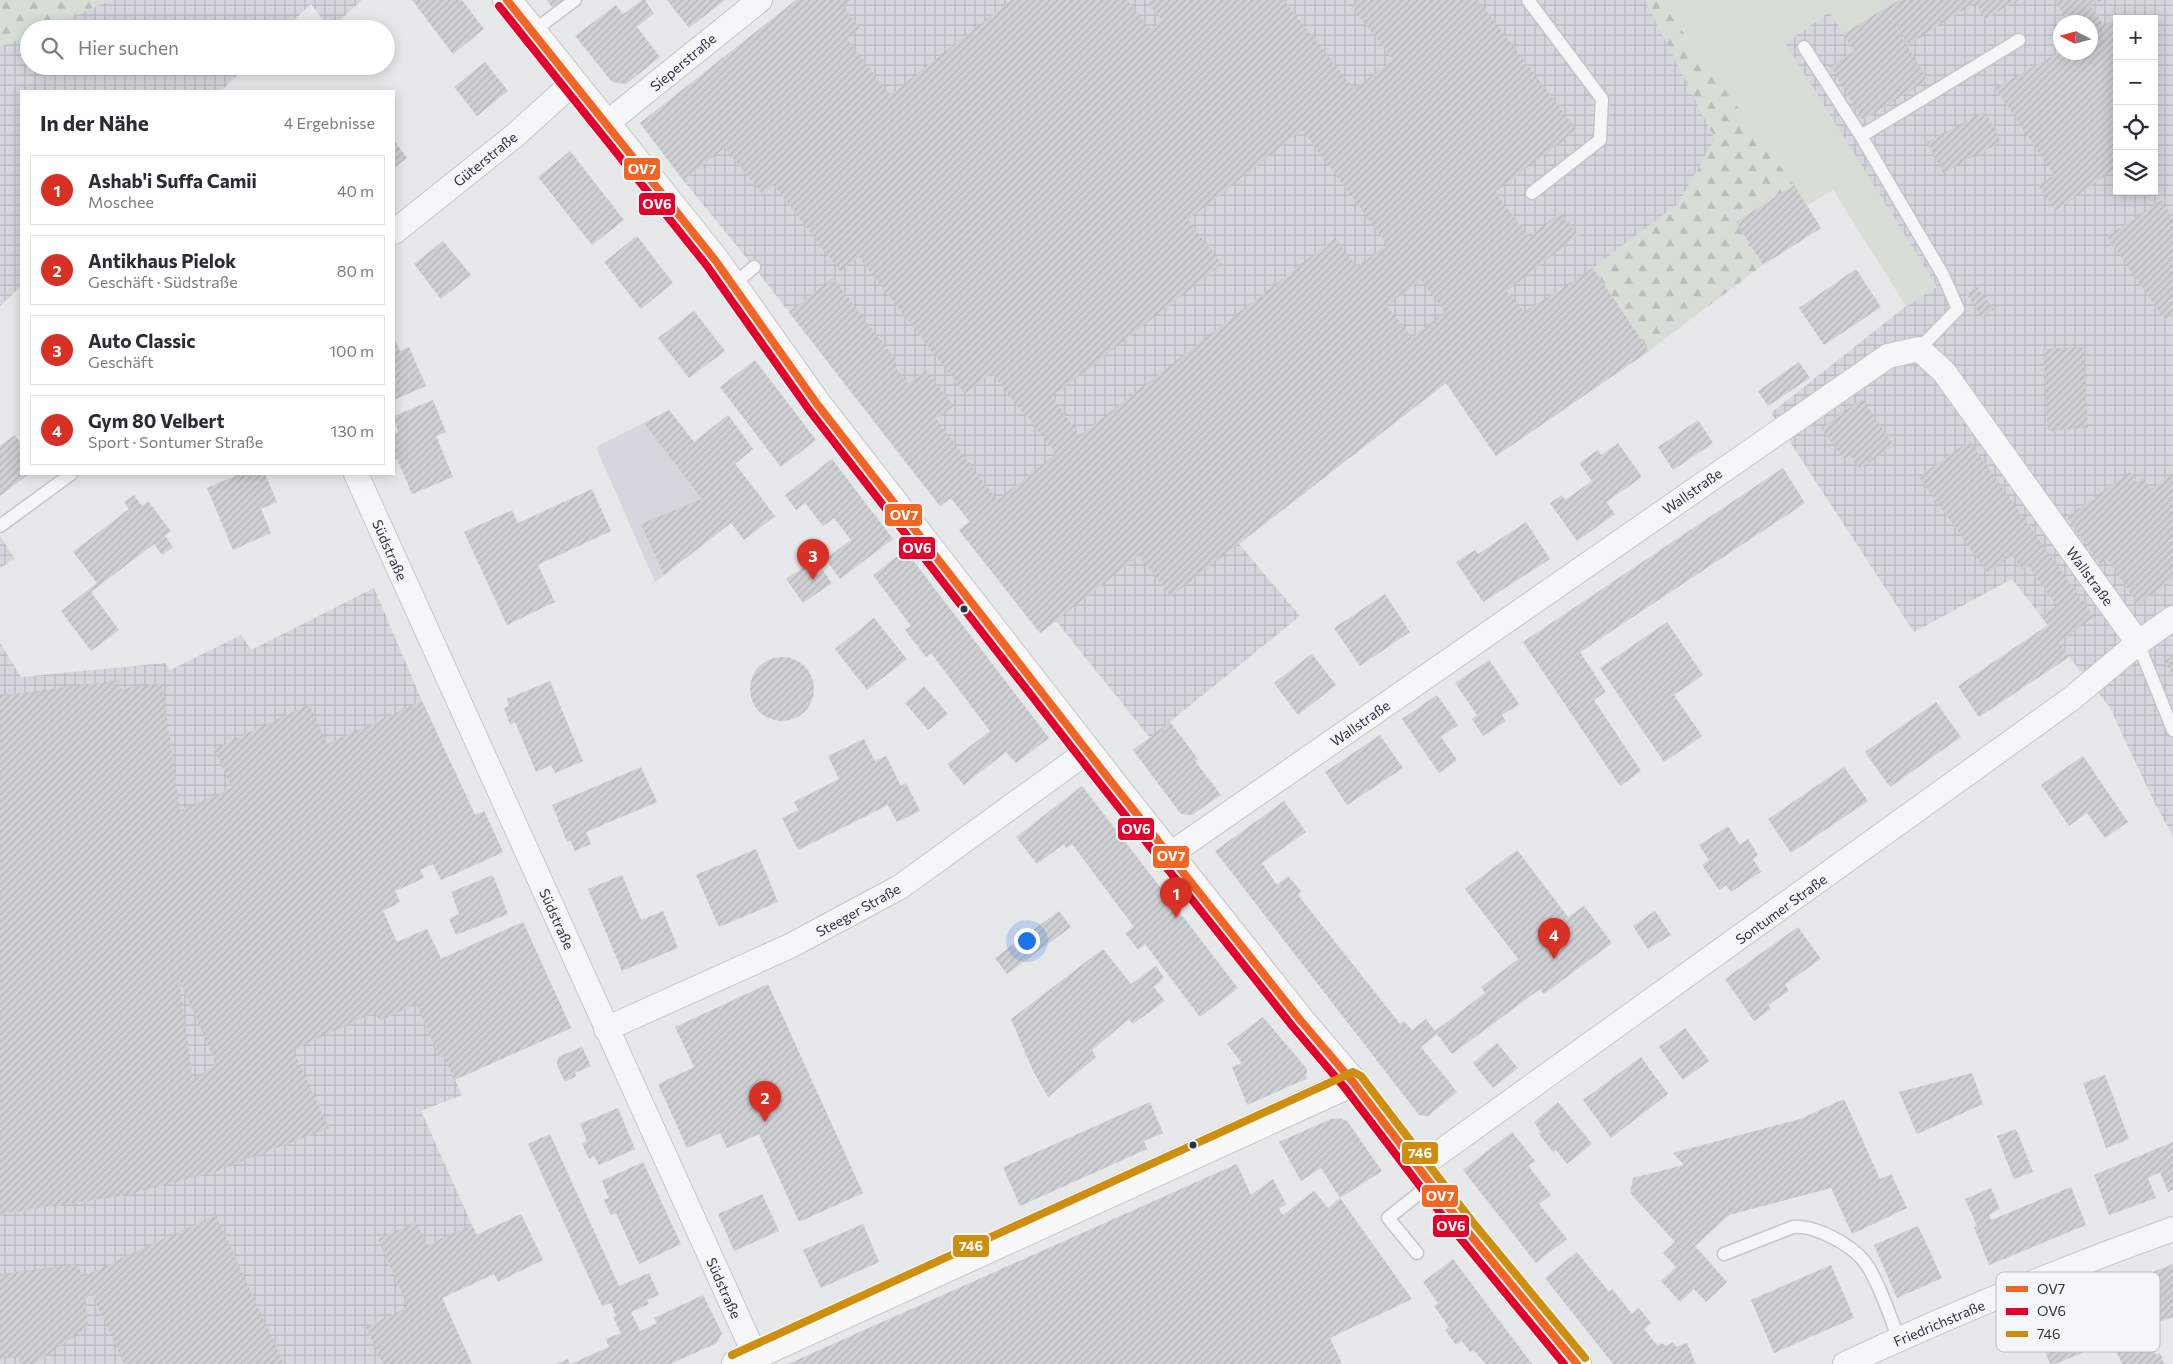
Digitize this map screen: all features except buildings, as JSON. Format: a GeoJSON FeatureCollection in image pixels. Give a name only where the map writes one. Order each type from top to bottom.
{"type":"FeatureCollection","features":[{"type":"Feature","properties":{"kind":"main road"},"geometry":{"type":"LineString","coordinates":[[507,0],[732,285],[817,404],[1088,752],[1301,1021],[1353,1082],[1425,1176],[1577,1364]]}},
{"type":"Feature","properties":{"kind":"main road"},"geometry":{"type":"LineString","coordinates":[[750,1361],[1353,1082]]}},
{"type":"Feature","properties":{"kind":"street","name":"Sieperstraße"},"geometry":{"type":"LineString","coordinates":[[606,123],[760,0]]}},
{"type":"Feature","properties":{"kind":"street","name":"Güterstraße"},"geometry":{"type":"LineString","coordinates":[[395,231],[513,137],[574,83]]}},
{"type":"Feature","properties":{"kind":"street","name":"Wallstraße"},"geometry":{"type":"LineString","coordinates":[[1169,855],[1888,356],[1919,349],[1944,372],[2138,643]]}},
{"type":"Feature","properties":{"kind":"street","name":"Südstraße"},"geometry":{"type":"LineString","coordinates":[[356,475],[606,1028],[750,1361]]}},
{"type":"Feature","properties":{"kind":"street","name":"Sontumer Straße"},"geometry":{"type":"LineString","coordinates":[[1425,1176],[2071,699],[2138,643],[2173,618]]}},
{"type":"Feature","properties":{"kind":"street","name":"Steeger Straße"},"geometry":{"type":"LineString","coordinates":[[606,1028],[790,946],[900,887],[1088,752]]}},
{"type":"Feature","properties":{"kind":"street","name":"Friedrichstraße"},"geometry":{"type":"LineString","coordinates":[[2060,1272],[2173,1229]]}},
{"type":"Feature","properties":{"kind":"street","name":"Friedrichstraße"},"geometry":{"type":"LineString","coordinates":[[1845,1364],[1996,1299]]}},
{"type":"Feature","properties":{"kind":"lane"},"geometry":{"type":"LineString","coordinates":[[532,32],[574,0]]}},
{"type":"Feature","properties":{"kind":"lane"},"geometry":{"type":"LineString","coordinates":[[1528,0],[1602,99],[1600,140],[1532,192]]}},
{"type":"Feature","properties":{"kind":"lane"},"geometry":{"type":"LineString","coordinates":[[1861,136],[2019,40]]}},
{"type":"Feature","properties":{"kind":"lane"},"geometry":{"type":"LineString","coordinates":[[1804,47],[1861,136],[1943,275],[1958,309],[1919,349]]}},
{"type":"Feature","properties":{"kind":"lane"},"geometry":{"type":"LineString","coordinates":[[732,285],[754,267]]}},
{"type":"Feature","properties":{"kind":"lane"},"geometry":{"type":"LineString","coordinates":[[0,526],[70,475]]}},
{"type":"Feature","properties":{"kind":"lane"},"geometry":{"type":"LineString","coordinates":[[2138,643],[2173,730]]}},
{"type":"Feature","properties":{"kind":"lane"},"geometry":{"type":"LineString","coordinates":[[1417,1253],[1388,1218],[1425,1176]]}},
{"type":"Feature","properties":{"kind":"lane"},"geometry":{"type":"LineString","coordinates":[[1724,1254],[1793,1227],[1804,1226],[1820,1231],[1840,1242],[1864,1261],[1899,1339]]}},
{"type":"Feature","properties":{"kind":"shaded area"},"geometry":{"type":"Polygon","coordinates":[[[111,0],[362,0],[340,20],[323,20],[311,4],[294,20],[64,20],[111,0]]]}},
{"type":"Feature","properties":{"kind":"shaded area"},"geometry":{"type":"Polygon","coordinates":[[[796,0],[1645,0],[1715,139],[1678,204],[1593,268],[1649,351],[1496,456],[1446,383],[1239,544],[1300,616],[1150,738],[1056,621],[1040,633],[959,530],[970,522],[951,498],[940,506],[754,267],[683,180],[719,152],[796,0]]]}},
{"type":"Feature","properties":{"kind":"shaded area"},"geometry":{"type":"Polygon","coordinates":[[[1899,0],[2173,0],[2173,836],[2156,806],[2109,706],[2069,657],[2048,625],[2012,579],[1914,632],[1771,413],[1906,306],[1937,287],[1785,44],[1830,11],[1885,9],[1899,0]]]}},
{"type":"Feature","properties":{"kind":"shaded area"},"geometry":{"type":"Polygon","coordinates":[[[20,39],[20,75],[238,75],[222,90],[20,90],[20,287],[0,306],[0,47],[20,39]]]}},
{"type":"Feature","properties":{"kind":"shaded area"},"geometry":{"type":"Polygon","coordinates":[[[669,410],[694,442],[728,415],[753,449],[735,464],[762,498],[655,582],[596,447],[669,410]]]}},
{"type":"Feature","properties":{"kind":"shaded area"},"geometry":{"type":"Polygon","coordinates":[[[0,536],[15,559],[0,568],[0,536]]]}},
{"type":"Feature","properties":{"kind":"shaded area"},"geometry":{"type":"Polygon","coordinates":[[[374,588],[422,701],[475,815],[484,811],[503,852],[441,880],[433,864],[420,870],[424,878],[395,891],[400,902],[383,911],[397,942],[427,929],[441,959],[523,922],[571,1028],[455,1080],[462,1095],[421,1111],[494,1274],[442,1298],[472,1364],[0,1364],[0,643],[21,677],[165,663],[170,670],[241,635],[251,650],[374,588]]]}},
{"type":"Feature","properties":{"kind":"green space"},"geometry":{"type":"Polygon","coordinates":[[[0,0],[111,0],[64,20],[20,20],[20,39],[0,47],[0,0]]]}},
{"type":"Feature","properties":{"kind":"green space"},"geometry":{"type":"Polygon","coordinates":[[[1645,0],[1660,0],[1794,185],[1736,222],[1763,265],[1649,351],[1593,268],[1678,204],[1715,139],[1645,0]]]}},
{"type":"Feature","properties":{"kind":"green space"},"geometry":{"type":"Polygon","coordinates":[[[1660,0],[1899,0],[1843,34],[1829,11],[1786,44],[1937,287],[1906,306],[1833,190],[1807,206],[1660,0]]]}},
{"type":"Feature","properties":{"kind":"transit line","name":"OV7"},"geometry":{"type":"LineString","coordinates":[[507,0],[715,260],[817,404],[1109,779],[1301,1021],[1353,1082],[1463,1226],[1577,1364]]}},
{"type":"Feature","properties":{"kind":"transit line","name":"OV6"},"geometry":{"type":"LineString","coordinates":[[499,6],[707,266],[809,410],[1101,785],[1293,1027],[1345,1088],[1455,1232],[1564,1364]]}},
{"type":"Feature","properties":{"kind":"transit line","name":"746"},"geometry":{"type":"LineString","coordinates":[[732,1355],[1353,1072],[1361,1076],[1471,1220],[1585,1358]]}},
{"type":"Feature","properties":{"kind":"place","name":"Auto Classic"},"geometry":{"type":"Point","coordinates":[813,580]}},
{"type":"Feature","properties":{"kind":"place","name":"Ashab'i Suffa Camii"},"geometry":{"type":"Point","coordinates":[1176,918]}},
{"type":"Feature","properties":{"kind":"place","name":"Gym 80 Velbert"},"geometry":{"type":"Point","coordinates":[1554,959]}},
{"type":"Feature","properties":{"kind":"place","name":"Antikhaus Pielok"},"geometry":{"type":"Point","coordinates":[765,1122]}}]}
